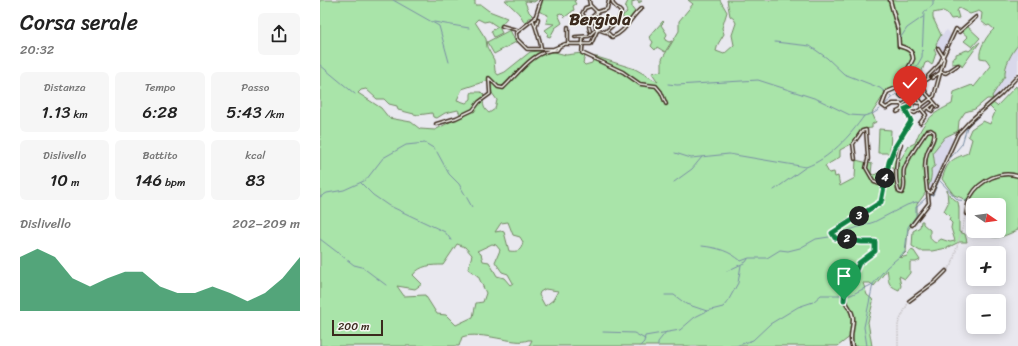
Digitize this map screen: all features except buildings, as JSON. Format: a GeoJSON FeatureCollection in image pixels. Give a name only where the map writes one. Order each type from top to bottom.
{"type":"FeatureCollection","features":[{"type":"Feature","properties":{"kind":"street"},"geometry":{"type":"LineString","coordinates":[[541,0],[533,20],[518,31],[516,38],[526,48],[559,47],[568,44],[592,42],[597,35],[599,23],[597,12],[591,6],[589,0]]}},
{"type":"Feature","properties":{"kind":"street"},"geometry":{"type":"LineString","coordinates":[[587,22],[597,12],[606,10],[609,0]]}},
{"type":"Feature","properties":{"kind":"street"},"geometry":{"type":"LineString","coordinates":[[591,18],[597,29],[602,32],[606,31],[620,20],[621,12],[612,0]]}},
{"type":"Feature","properties":{"kind":"street"},"geometry":{"type":"LineString","coordinates":[[890,0],[898,30],[898,44],[899,46],[909,50],[913,57],[911,64],[898,88],[886,93],[882,105],[886,108],[893,104],[902,105],[910,102],[913,97]]}},
{"type":"Feature","properties":{"kind":"street"},"geometry":{"type":"LineString","coordinates":[[584,16],[582,14],[585,8],[591,6]]}},
{"type":"Feature","properties":{"kind":"street"},"geometry":{"type":"LineString","coordinates":[[606,31],[612,37],[614,36],[628,25],[642,8]]}},
{"type":"Feature","properties":{"kind":"street"},"geometry":{"type":"LineString","coordinates":[[929,79],[928,76],[939,65],[956,30],[959,32],[976,17]]}},
{"type":"Feature","properties":{"kind":"street"},"geometry":{"type":"LineString","coordinates":[[538,19],[536,26],[537,37],[542,48]]}},
{"type":"Feature","properties":{"kind":"street"},"geometry":{"type":"LineString","coordinates":[[533,20],[536,26]]}},
{"type":"Feature","properties":{"kind":"street"},"geometry":{"type":"LineString","coordinates":[[502,26],[518,31]]}},
{"type":"Feature","properties":{"kind":"street"},"geometry":{"type":"LineString","coordinates":[[568,27],[568,44]]}},
{"type":"Feature","properties":{"kind":"street"},"geometry":{"type":"LineString","coordinates":[[575,37],[583,38],[589,36],[597,29]]}},
{"type":"Feature","properties":{"kind":"street"},"geometry":{"type":"LineString","coordinates":[[583,38],[582,53],[623,72],[640,84],[656,86],[661,92],[666,104]]}},
{"type":"Feature","properties":{"kind":"street"},"geometry":{"type":"LineString","coordinates":[[436,124],[456,118],[477,107],[479,102],[490,94],[489,78],[498,87],[503,88],[532,59],[544,52],[557,50],[559,47]]}},
{"type":"Feature","properties":{"kind":"street"},"geometry":{"type":"LineString","coordinates":[[905,109],[915,113],[923,104],[934,96],[944,62],[938,48]]}},
{"type":"Feature","properties":{"kind":"street"},"geometry":{"type":"LineString","coordinates":[[938,107],[930,100],[923,88],[922,82],[942,72],[946,73],[958,65]]}},
{"type":"Feature","properties":{"kind":"street"},"geometry":{"type":"LineString","coordinates":[[928,193],[933,192],[944,163],[958,134],[1018,76]]}},
{"type":"Feature","properties":{"kind":"street"},"geometry":{"type":"LineString","coordinates":[[900,95],[906,96],[920,84]]}},
{"type":"Feature","properties":{"kind":"street"},"geometry":{"type":"LineString","coordinates":[[913,97],[917,97],[923,88]]}},
{"type":"Feature","properties":{"kind":"street"},"geometry":{"type":"LineString","coordinates":[[912,91],[923,104]]}},
{"type":"Feature","properties":{"kind":"street"},"geometry":{"type":"LineString","coordinates":[[913,97],[916,103]]}},
{"type":"Feature","properties":{"kind":"street"},"geometry":{"type":"LineString","coordinates":[[910,102],[912,106]]}},
{"type":"Feature","properties":{"kind":"street"},"geometry":{"type":"LineString","coordinates":[[897,112],[916,103],[923,104]]}},
{"type":"Feature","properties":{"kind":"street"},"geometry":{"type":"LineString","coordinates":[[926,110],[934,103]]}},
{"type":"Feature","properties":{"kind":"street"},"geometry":{"type":"LineString","coordinates":[[852,346],[850,336],[853,319],[852,310],[844,298],[846,287],[845,279],[847,276],[855,272],[859,263],[875,251],[876,246],[875,242],[862,242],[835,238],[832,233],[881,202],[889,162],[898,142],[911,121],[902,105]]}},
{"type":"Feature","properties":{"kind":"street"},"geometry":{"type":"LineString","coordinates":[[929,108],[932,111],[934,107]]}},
{"type":"Feature","properties":{"kind":"street"},"geometry":{"type":"LineString","coordinates":[[920,123],[926,115],[921,108]]}},
{"type":"Feature","properties":{"kind":"street"},"geometry":{"type":"LineString","coordinates":[[855,159],[853,144],[862,131],[866,130],[868,159],[866,168],[874,182],[880,184],[884,181]]}},
{"type":"Feature","properties":{"kind":"street"},"geometry":{"type":"LineString","coordinates":[[898,142],[901,144],[898,157],[897,185],[901,194],[904,191],[904,170],[913,152],[927,131],[931,130],[934,132],[935,137],[927,153],[925,162],[929,202],[912,225]]}},
{"type":"Feature","properties":{"kind":"street"},"geometry":{"type":"LineString","coordinates":[[970,198],[975,190],[988,179],[1010,174],[1018,176]]}},
{"type":"Feature","properties":{"kind":"street"},"geometry":{"type":"LineString","coordinates":[[909,301],[936,281],[946,270]]}},
{"type":"Feature","properties":{"kind":"shaded area"},"geometry":{"type":"Polygon","coordinates":[[[947,30],[952,35],[942,55],[936,44],[939,37],[947,30]]]}},
{"type":"Feature","properties":{"kind":"shaded area"},"geometry":{"type":"Polygon","coordinates":[[[1018,45],[1018,71],[993,99],[992,97],[1005,76],[1005,70],[1013,50],[1018,45]]]}},
{"type":"Feature","properties":{"kind":"shaded area"},"geometry":{"type":"Polygon","coordinates":[[[951,135],[953,140],[940,167],[932,191],[929,191],[927,189],[932,177],[931,170],[935,166],[933,152],[941,140],[951,135]]]}},
{"type":"Feature","properties":{"kind":"green space"},"geometry":{"type":"Polygon","coordinates":[[[320,0],[475,0],[475,5],[481,5],[489,11],[507,18],[499,27],[502,33],[494,37],[491,31],[498,27],[489,21],[484,22],[478,19],[475,22],[486,39],[487,47],[494,60],[495,71],[498,75],[505,72],[530,52],[547,50],[566,55],[582,53],[585,56],[583,63],[585,65],[592,63],[594,57],[597,57],[635,69],[658,82],[652,73],[662,71],[662,59],[679,31],[679,21],[693,4],[688,0],[720,0],[727,12],[722,28],[724,34],[716,51],[724,54],[734,45],[732,35],[736,23],[730,16],[727,0],[1018,0],[1018,45],[1009,59],[1005,76],[992,96],[993,99],[987,99],[975,109],[965,112],[959,121],[958,131],[945,137],[933,152],[935,166],[931,169],[930,183],[926,192],[917,204],[917,217],[908,230],[906,252],[900,258],[907,256],[911,250],[914,251],[920,260],[910,262],[910,273],[905,279],[899,276],[901,286],[899,290],[890,284],[887,270],[874,286],[870,283],[863,283],[867,295],[873,302],[868,322],[872,346],[854,346],[851,336],[838,346],[529,346],[532,340],[515,341],[488,336],[470,335],[462,337],[459,346],[320,346],[320,0]],[[959,8],[957,11],[959,18],[951,19],[947,13],[943,11],[933,13],[933,18],[941,35],[936,44],[937,47],[934,50],[936,53],[932,65],[928,62],[925,63],[919,79],[916,79],[913,87],[903,96],[897,88],[887,90],[872,113],[876,122],[872,124],[872,128],[863,129],[853,143],[840,150],[840,157],[825,166],[829,173],[834,172],[835,177],[838,176],[840,186],[855,178],[856,160],[872,164],[871,174],[883,174],[883,179],[890,180],[895,170],[890,166],[894,155],[900,160],[909,146],[915,143],[921,129],[929,119],[938,111],[952,104],[954,92],[972,85],[974,87],[991,66],[986,59],[980,58],[980,50],[989,34],[994,29],[981,21],[982,13],[979,11],[970,14],[959,8]],[[490,81],[462,89],[457,100],[466,103],[471,99],[472,92],[481,92],[484,95],[483,100],[485,109],[489,113],[495,109],[497,100],[492,93],[490,81]],[[366,89],[361,90],[358,93],[381,108],[389,118],[411,122],[420,129],[435,130],[461,116],[458,110],[445,113],[437,118],[433,117],[432,113],[418,115],[398,110],[397,106],[389,104],[384,99],[377,99],[366,89]],[[508,222],[501,223],[495,232],[504,232],[509,251],[517,251],[520,249],[523,242],[520,237],[513,235],[508,222]],[[457,244],[443,265],[426,266],[419,269],[413,275],[422,284],[415,289],[397,286],[404,296],[425,295],[437,314],[446,315],[456,325],[473,317],[476,303],[483,302],[486,293],[478,276],[468,269],[472,255],[465,247],[457,244]],[[492,244],[477,251],[481,254],[483,261],[489,262],[497,276],[504,278],[510,285],[513,283],[508,274],[502,272],[495,262],[500,250],[496,245],[492,244]],[[545,289],[540,292],[539,295],[545,306],[553,300],[558,291],[545,289]]]}},
{"type":"Feature","properties":{"kind":"green space"},"geometry":{"type":"Polygon","coordinates":[[[505,0],[537,0],[534,2],[525,2],[529,12],[532,15],[531,18],[528,18],[527,22],[524,22],[518,13],[505,0]]]}},
{"type":"Feature","properties":{"kind":"green space"},"geometry":{"type":"Polygon","coordinates":[[[542,0],[576,0],[574,1],[576,4],[573,6],[574,10],[565,17],[561,13],[558,14],[562,23],[555,28],[550,37],[547,36],[548,33],[545,30],[554,24],[546,23],[548,15],[538,11],[542,0]]]}},
{"type":"Feature","properties":{"kind":"green space"},"geometry":{"type":"Polygon","coordinates":[[[627,0],[636,1],[632,2],[632,8],[636,13],[626,21],[622,16],[627,12],[625,7],[628,1],[627,0]]]}},
{"type":"Feature","properties":{"kind":"green space"},"geometry":{"type":"Polygon","coordinates":[[[663,21],[664,22],[661,25],[667,34],[665,40],[669,42],[672,41],[665,52],[657,47],[655,50],[651,46],[653,42],[649,37],[663,21]]]}},
{"type":"Feature","properties":{"kind":"green space"},"geometry":{"type":"Polygon","coordinates":[[[966,25],[980,38],[972,47],[964,41],[968,37],[961,31],[966,25]]]}},
{"type":"Feature","properties":{"kind":"green space"},"geometry":{"type":"Polygon","coordinates":[[[510,30],[516,42],[494,54],[487,42],[510,30]]]}},
{"type":"Feature","properties":{"kind":"green space"},"geometry":{"type":"Polygon","coordinates":[[[980,42],[962,67],[960,63],[952,64],[952,58],[956,57],[956,54],[967,50],[969,51],[980,42]]]}},
{"type":"Feature","properties":{"kind":"green space"},"geometry":{"type":"Polygon","coordinates":[[[1016,86],[1018,90],[1018,230],[1006,235],[1006,198],[966,198],[966,202],[962,198],[954,195],[942,179],[950,162],[957,157],[968,153],[972,139],[968,136],[971,129],[983,121],[990,124],[995,112],[989,106],[993,103],[997,106],[1016,86]]]}},
{"type":"Feature","properties":{"kind":"green space"},"geometry":{"type":"Polygon","coordinates":[[[879,129],[891,130],[890,153],[878,153],[879,129]]]}},
{"type":"Feature","properties":{"kind":"green space"},"geometry":{"type":"Polygon","coordinates":[[[947,190],[950,196],[958,202],[959,232],[965,234],[967,242],[959,242],[947,248],[932,251],[920,251],[912,246],[913,231],[920,227],[921,221],[923,221],[923,224],[930,230],[930,238],[932,241],[936,243],[941,239],[950,242],[955,241],[951,228],[952,223],[949,220],[950,217],[944,211],[948,203],[947,190]]]}},
{"type":"Feature","properties":{"kind":"waterway"},"geometry":{"type":"LineString","coordinates":[[393,0],[439,26],[449,62]]}},
{"type":"Feature","properties":{"kind":"waterway"},"geometry":{"type":"LineString","coordinates":[[884,105],[905,87],[922,57],[924,12],[933,5],[933,0]]}},
{"type":"Feature","properties":{"kind":"waterway"},"geometry":{"type":"LineString","coordinates":[[901,37],[907,28],[923,17]]}},
{"type":"Feature","properties":{"kind":"waterway"},"geometry":{"type":"LineString","coordinates":[[434,22],[469,28]]}},
{"type":"Feature","properties":{"kind":"waterway"},"geometry":{"type":"LineString","coordinates":[[775,42],[810,46],[827,58],[844,74],[880,88],[891,97]]}},
{"type":"Feature","properties":{"kind":"waterway"},"geometry":{"type":"LineString","coordinates":[[320,65],[355,94]]}},
{"type":"Feature","properties":{"kind":"waterway"},"geometry":{"type":"LineString","coordinates":[[999,94],[1018,74]]}},
{"type":"Feature","properties":{"kind":"waterway"},"geometry":{"type":"LineString","coordinates":[[668,84],[677,85],[758,80],[817,99],[850,115],[864,116],[874,113],[880,109]]}},
{"type":"Feature","properties":{"kind":"waterway"},"geometry":{"type":"LineString","coordinates":[[867,346],[864,327],[873,284],[887,267],[905,252],[908,227],[916,216],[916,207],[927,197],[933,195],[946,163],[962,144],[967,127],[997,99]]}},
{"type":"Feature","properties":{"kind":"waterway"},"geometry":{"type":"LineString","coordinates":[[675,153],[691,158],[729,154],[806,167],[831,153],[864,116]]}},
{"type":"Feature","properties":{"kind":"waterway"},"geometry":{"type":"LineString","coordinates":[[320,197],[327,193],[344,190],[366,180],[383,158],[406,145],[425,143],[435,149]]}},
{"type":"Feature","properties":{"kind":"waterway"},"geometry":{"type":"LineString","coordinates":[[437,152],[449,174],[459,184],[472,207]]}},
{"type":"Feature","properties":{"kind":"waterway"},"geometry":{"type":"LineString","coordinates":[[674,182],[692,169],[702,157]]}},
{"type":"Feature","properties":{"kind":"waterway"},"geometry":{"type":"LineString","coordinates":[[774,190],[806,167]]}},
{"type":"Feature","properties":{"kind":"waterway"},"geometry":{"type":"LineString","coordinates":[[940,181],[958,200],[966,201]]}},
{"type":"Feature","properties":{"kind":"waterway"},"geometry":{"type":"LineString","coordinates":[[361,183],[373,195],[389,206]]}},
{"type":"Feature","properties":{"kind":"waterway"},"geometry":{"type":"LineString","coordinates":[[834,235],[874,222],[907,205],[916,202],[919,203]]}},
{"type":"Feature","properties":{"kind":"waterway"},"geometry":{"type":"LineString","coordinates":[[390,206],[445,232],[451,240]]}},
{"type":"Feature","properties":{"kind":"waterway"},"geometry":{"type":"LineString","coordinates":[[702,246],[723,250],[741,261],[749,258],[767,258],[780,250],[788,251],[800,248],[816,239],[829,237]]}},
{"type":"Feature","properties":{"kind":"waterway"},"geometry":{"type":"LineString","coordinates":[[320,239],[354,265],[362,267],[386,285]]}},
{"type":"Feature","properties":{"kind":"waterway"},"geometry":{"type":"LineString","coordinates":[[727,271],[746,262],[748,259]]}},
{"type":"Feature","properties":{"kind":"waterway"},"geometry":{"type":"LineString","coordinates":[[665,295],[674,295],[686,304],[707,311],[723,307],[738,283],[741,265]]}},
{"type":"Feature","properties":{"kind":"waterway"},"geometry":{"type":"LineString","coordinates":[[736,346],[753,340],[770,324],[798,307],[813,302],[821,295],[851,295],[873,284]]}},
{"type":"Feature","properties":{"kind":"waterway"},"geometry":{"type":"LineString","coordinates":[[640,346],[644,342],[645,336],[680,330],[695,317],[707,311]]}},
{"type":"Feature","properties":{"kind":"waterway"},"geometry":{"type":"LineString","coordinates":[[603,332],[634,333],[645,339]]}},
{"type":"Feature","properties":{"kind":"waterway"},"geometry":{"type":"LineString","coordinates":[[658,346],[658,342],[666,332]]}},
{"type":"Feature","properties":{"kind":"tunnel"},"geometry":{"type":"LineString","coordinates":[[946,271],[952,265],[966,214]]}},
{"type":"Feature","properties":{"kind":"tunnel"},"geometry":{"type":"LineString","coordinates":[[898,346],[898,324],[909,301]]}},
{"type":"Feature","properties":{"kind":"district","name":"Bergiola"},"geometry":{"type":"Point","coordinates":[600,19]}},
{"type":"Feature","properties":{"kind":"route"},"geometry":{"type":"LineString","coordinates":[[844,300],[846,277],[855,272],[859,263],[873,253],[876,246],[875,242],[862,242],[835,238],[832,236],[832,233],[881,202],[889,162],[895,147],[911,121],[905,109],[910,107]]}}]}
